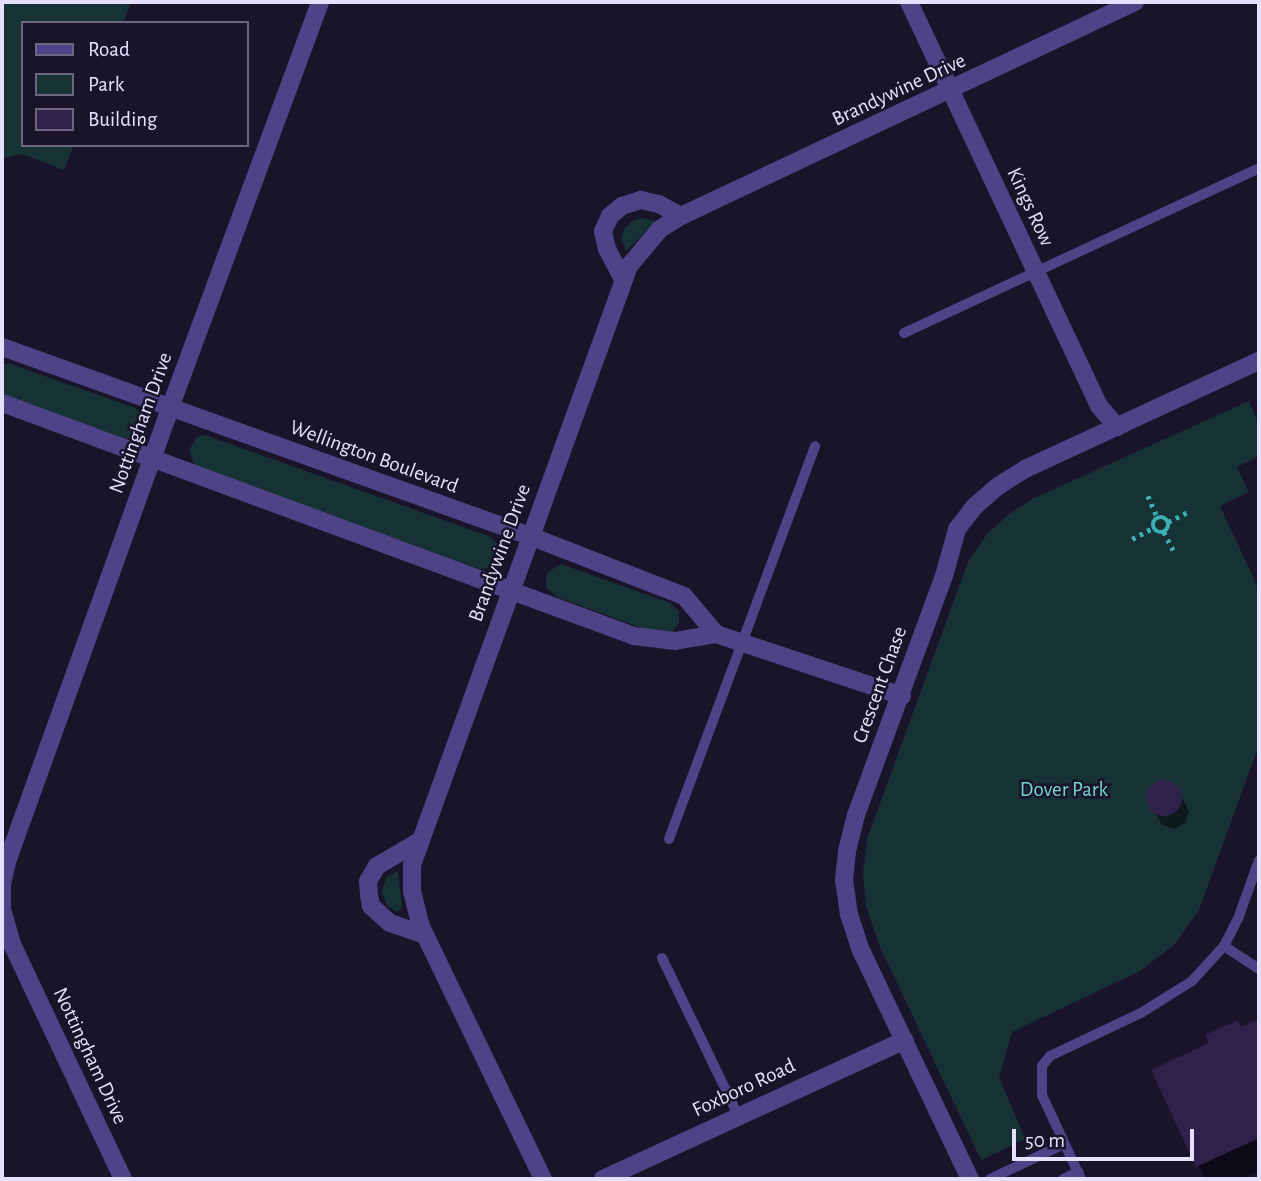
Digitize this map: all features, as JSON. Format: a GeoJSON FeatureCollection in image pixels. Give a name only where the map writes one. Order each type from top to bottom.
{"type":"FeatureCollection","features":[{"type":"Feature","properties":{"kind":"street","name":"Nottingham Drive"},"geometry":{"type":"LineString","coordinates":[[123,1179],[9,950],[2,909],[5,861],[320,2]]}},
{"type":"Feature","properties":{"kind":"street","name":"Kings Row"},"geometry":{"type":"LineString","coordinates":[[909,2],[1099,406],[1116,427]]}},
{"type":"Feature","properties":{"kind":"street","name":"Brandywine Drive"},"geometry":{"type":"LineString","coordinates":[[543,1179],[425,935],[412,892],[412,865],[418,842],[623,279],[642,246],[660,229],[681,216],[1135,2]]}},
{"type":"Feature","properties":{"kind":"street"},"geometry":{"type":"LineString","coordinates":[[623,279],[607,249],[603,231],[610,216],[622,206],[641,200],[659,204],[681,216]]}},
{"type":"Feature","properties":{"kind":"street","name":"Wellington Boulevard"},"geometry":{"type":"LineString","coordinates":[[2,347],[530,536],[684,596],[716,634]]}},
{"type":"Feature","properties":{"kind":"street","name":"Crescent Chase"},"geometry":{"type":"LineString","coordinates":[[970,1179],[860,948],[849,915],[844,880],[847,851],[856,815],[902,696],[944,576],[957,528],[998,486],[1025,469],[1259,361]]}},
{"type":"Feature","properties":{"kind":"street"},"geometry":{"type":"LineString","coordinates":[[2,403],[634,636],[660,642],[716,634],[902,696]]}},
{"type":"Feature","properties":{"kind":"street"},"geometry":{"type":"LineString","coordinates":[[418,842],[377,866],[368,881],[369,895],[371,906],[390,923],[425,935]]}},
{"type":"Feature","properties":{"kind":"street","name":"Foxboro Road"},"geometry":{"type":"LineString","coordinates":[[603,1179],[738,1115],[905,1041]]}},
{"type":"Feature","properties":{"kind":"lane"},"geometry":{"type":"LineString","coordinates":[[904,333],[1259,168]]}},
{"type":"Feature","properties":{"kind":"lane"},"geometry":{"type":"LineString","coordinates":[[669,839],[815,446]]}},
{"type":"Feature","properties":{"kind":"lane"},"geometry":{"type":"LineString","coordinates":[[1063,1179],[1079,1176],[1042,1095],[1042,1066],[1050,1056],[1169,997],[1192,981],[1224,946],[1239,916],[1259,860]]}},
{"type":"Feature","properties":{"kind":"lane"},"geometry":{"type":"LineString","coordinates":[[1224,946],[1259,968]]}},
{"type":"Feature","properties":{"kind":"lane"},"geometry":{"type":"LineString","coordinates":[[662,958],[738,1115]]}},
{"type":"Feature","properties":{"kind":"lane"},"geometry":{"type":"LineString","coordinates":[[990,1179],[1064,1144]]}},
{"type":"Feature","properties":{"kind":"path"},"geometry":{"type":"LineString","coordinates":[[1148,496],[1158,518]]}},
{"type":"Feature","properties":{"kind":"path"},"geometry":{"type":"LineString","coordinates":[[1164,532],[1168,522],[1190,511]]}},
{"type":"Feature","properties":{"kind":"path"},"geometry":{"type":"LineString","coordinates":[[1154,528],[1153,523],[1161,516],[1168,522]]}},
{"type":"Feature","properties":{"kind":"path"},"geometry":{"type":"LineString","coordinates":[[1132,539],[1154,528],[1164,532],[1175,554]]}},
{"type":"Feature","properties":{"kind":"green space"},"geometry":{"type":"Polygon","coordinates":[[[2,2],[131,2],[124,21],[21,21],[21,147],[73,147],[64,170],[22,154],[2,158],[2,2]]]}},
{"type":"Feature","properties":{"kind":"green space"},"geometry":{"type":"Polygon","coordinates":[[[642,218],[654,221],[654,224],[626,251],[621,239],[624,229],[632,221],[642,218]]]}},
{"type":"Feature","properties":{"kind":"green space"},"geometry":{"type":"Polygon","coordinates":[[[8,363],[135,408],[144,416],[144,428],[136,438],[123,439],[2,395],[2,365],[8,363]]]}},
{"type":"Feature","properties":{"kind":"green space","name":"Dover Park"},"geometry":{"type":"Polygon","coordinates":[[[1249,401],[1259,424],[1259,456],[1237,467],[1249,492],[1220,506],[1259,590],[1259,745],[1199,910],[1174,945],[1140,971],[1012,1032],[999,1077],[1025,1139],[981,1160],[880,947],[866,906],[863,873],[867,839],[968,562],[987,534],[1008,515],[1032,499],[1249,401]]]}},
{"type":"Feature","properties":{"kind":"green space"},"geometry":{"type":"Polygon","coordinates":[[[205,435],[491,537],[500,546],[500,559],[491,568],[479,569],[201,468],[194,464],[189,450],[197,437],[205,435]]]}},
{"type":"Feature","properties":{"kind":"green space"},"geometry":{"type":"Polygon","coordinates":[[[561,564],[670,603],[679,611],[679,623],[671,633],[658,634],[557,597],[546,587],[546,579],[548,572],[561,564]]]}},
{"type":"Feature","properties":{"kind":"green space"},"geometry":{"type":"Polygon","coordinates":[[[398,871],[402,907],[398,912],[388,907],[382,892],[386,877],[398,871]]]}},
{"type":"Feature","properties":{"kind":"building"},"geometry":{"type":"Polygon","coordinates":[[[1164,780],[1177,785],[1182,798],[1177,811],[1164,816],[1151,811],[1146,798],[1151,785],[1164,780]]]}},
{"type":"Feature","properties":{"kind":"building"},"geometry":{"type":"Polygon","coordinates":[[[1259,1019],[1259,1138],[1196,1167],[1151,1070],[1209,1043],[1205,1035],[1238,1020],[1241,1027],[1259,1019]]]}}]}
